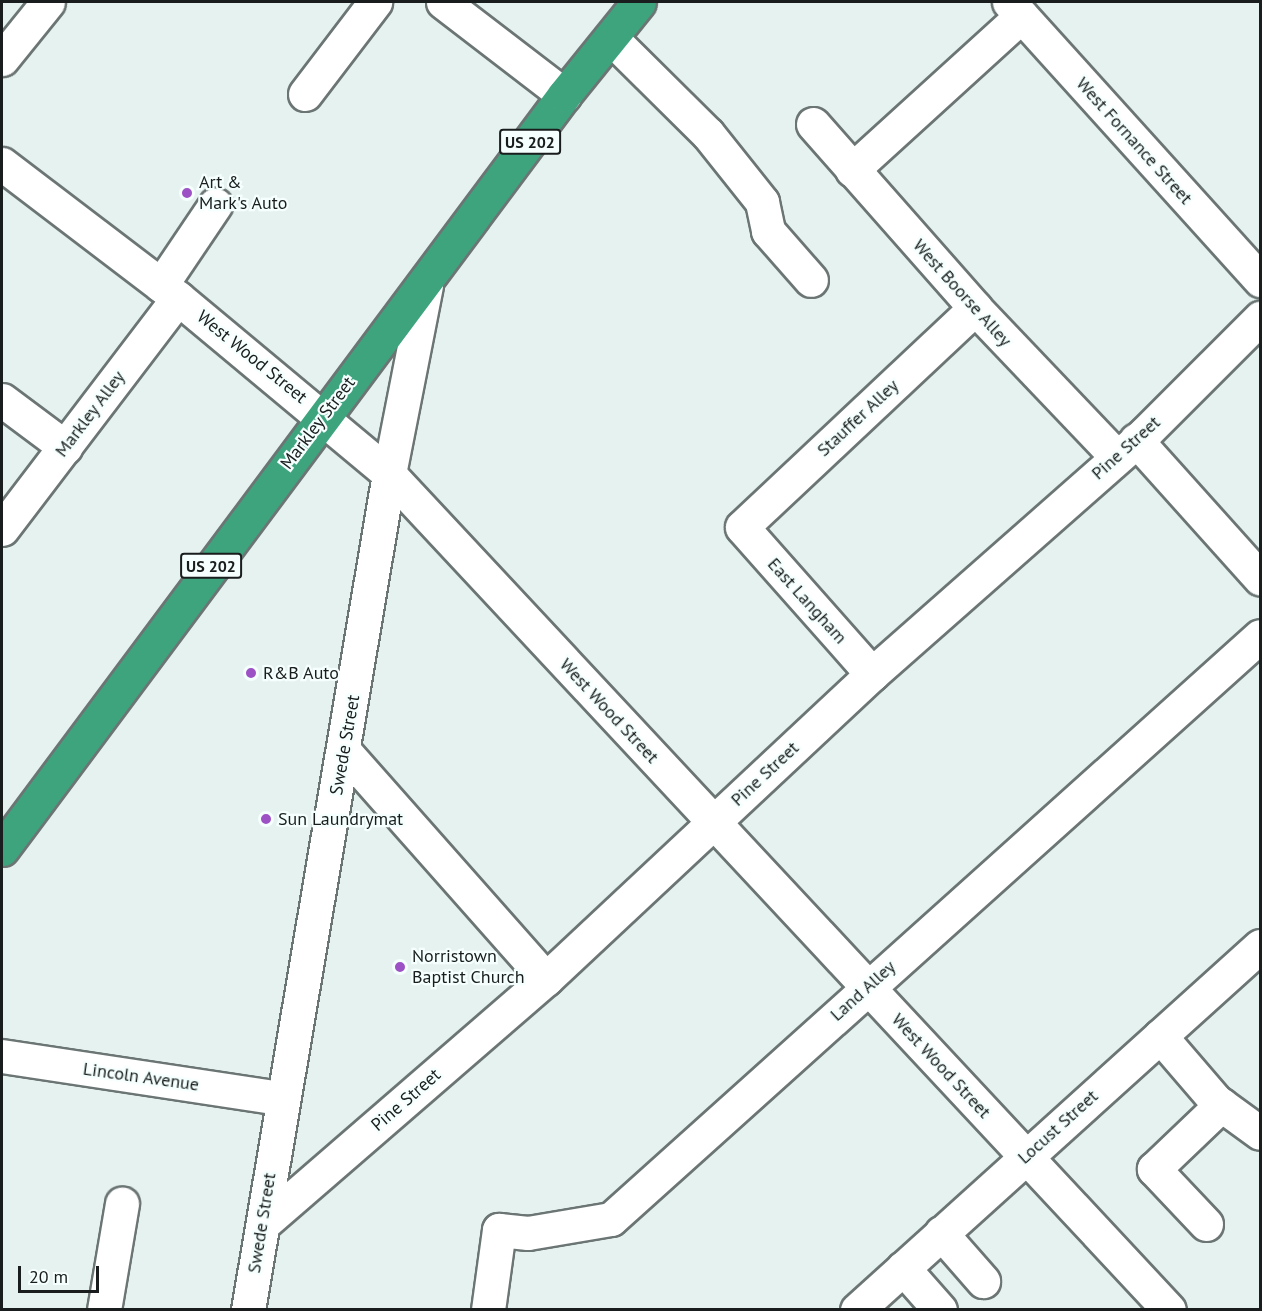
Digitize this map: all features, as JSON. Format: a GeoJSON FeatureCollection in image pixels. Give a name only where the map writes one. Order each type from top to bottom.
{"type":"FeatureCollection","features":[{"type":"Feature","properties":{"kind":"highway","name":"Markley Street"},"geometry":{"type":"LineString","coordinates":[[5,836],[323,414],[426,286],[564,95],[639,2]]}},
{"type":"Feature","properties":{"kind":"street"},"geometry":{"type":"LineString","coordinates":[[2,59],[48,2]]}},
{"type":"Feature","properties":{"kind":"street"},"geometry":{"type":"LineString","coordinates":[[305,94],[375,2]]}},
{"type":"Feature","properties":{"kind":"street"},"geometry":{"type":"LineString","coordinates":[[443,2],[564,95]]}},
{"type":"Feature","properties":{"kind":"street"},"geometry":{"type":"LineString","coordinates":[[852,170],[1015,9]]}},
{"type":"Feature","properties":{"kind":"street","name":"West Fornance Street"},"geometry":{"type":"LineString","coordinates":[[1015,9],[1260,280]]}},
{"type":"Feature","properties":{"kind":"street"},"geometry":{"type":"LineString","coordinates":[[611,38],[708,134],[762,202],[768,231],[811,280]]}},
{"type":"Feature","properties":{"kind":"street","name":"West Boorse Alley"},"geometry":{"type":"LineString","coordinates":[[813,124],[975,308],[1127,448],[1260,578]]}},
{"type":"Feature","properties":{"kind":"street","name":"West Wood Street"},"geometry":{"type":"LineString","coordinates":[[2,164],[169,291],[323,414],[389,474],[712,823],[1169,1310]]}},
{"type":"Feature","properties":{"kind":"street","name":"Markley Alley"},"geometry":{"type":"LineString","coordinates":[[5,518],[65,447],[169,291],[215,205]]}},
{"type":"Feature","properties":{"kind":"street","name":"Swede Street"},"geometry":{"type":"LineString","coordinates":[[248,1310],[264,1223],[281,1098],[345,752],[389,474],[426,286]]}},
{"type":"Feature","properties":{"kind":"street","name":"Stauffer Alley"},"geometry":{"type":"LineString","coordinates":[[742,527],[975,308]]}},
{"type":"Feature","properties":{"kind":"street","name":"Pine Street"},"geometry":{"type":"LineString","coordinates":[[264,1223],[546,979],[872,674],[1127,448],[1260,318]]}},
{"type":"Feature","properties":{"kind":"street"},"geometry":{"type":"LineString","coordinates":[[2,400],[65,447]]}},
{"type":"Feature","properties":{"kind":"street","name":"East Langham"},"geometry":{"type":"LineString","coordinates":[[742,527],[872,674]]}},
{"type":"Feature","properties":{"kind":"street","name":"Land Alley"},"geometry":{"type":"LineString","coordinates":[[488,1310],[499,1230],[528,1233],[610,1220],[1260,636]]}},
{"type":"Feature","properties":{"kind":"street"},"geometry":{"type":"LineString","coordinates":[[345,752],[546,979]]}},
{"type":"Feature","properties":{"kind":"street","name":"Locust Street"},"geometry":{"type":"LineString","coordinates":[[857,1310],[1024,1156],[1260,946]]}},
{"type":"Feature","properties":{"kind":"street"},"geometry":{"type":"LineString","coordinates":[[1160,1036],[1221,1105],[1260,1133]]}},
{"type":"Feature","properties":{"kind":"street","name":"Lincoln Avenue"},"geometry":{"type":"LineString","coordinates":[[2,1056],[281,1098]]}},
{"type":"Feature","properties":{"kind":"street"},"geometry":{"type":"LineString","coordinates":[[1206,1224],[1154,1169],[1221,1105]]}},
{"type":"Feature","properties":{"kind":"street"},"geometry":{"type":"LineString","coordinates":[[104,1310],[122,1204]]}},
{"type":"Feature","properties":{"kind":"street"},"geometry":{"type":"LineString","coordinates":[[941,1233],[983,1281]]}},
{"type":"Feature","properties":{"kind":"street"},"geometry":{"type":"LineString","coordinates":[[903,1268],[940,1310]]}},
{"type":"Feature","properties":{"kind":"place","name":"Art & Mark's Auto"},"geometry":{"type":"Point","coordinates":[187,193]}},
{"type":"Feature","properties":{"kind":"place","name":"R&B Auto"},"geometry":{"type":"Point","coordinates":[251,673]}},
{"type":"Feature","properties":{"kind":"place","name":"Sun Laundrymat"},"geometry":{"type":"Point","coordinates":[266,819]}},
{"type":"Feature","properties":{"kind":"place","name":"Norristown Baptist Church"},"geometry":{"type":"Point","coordinates":[400,967]}}]}
